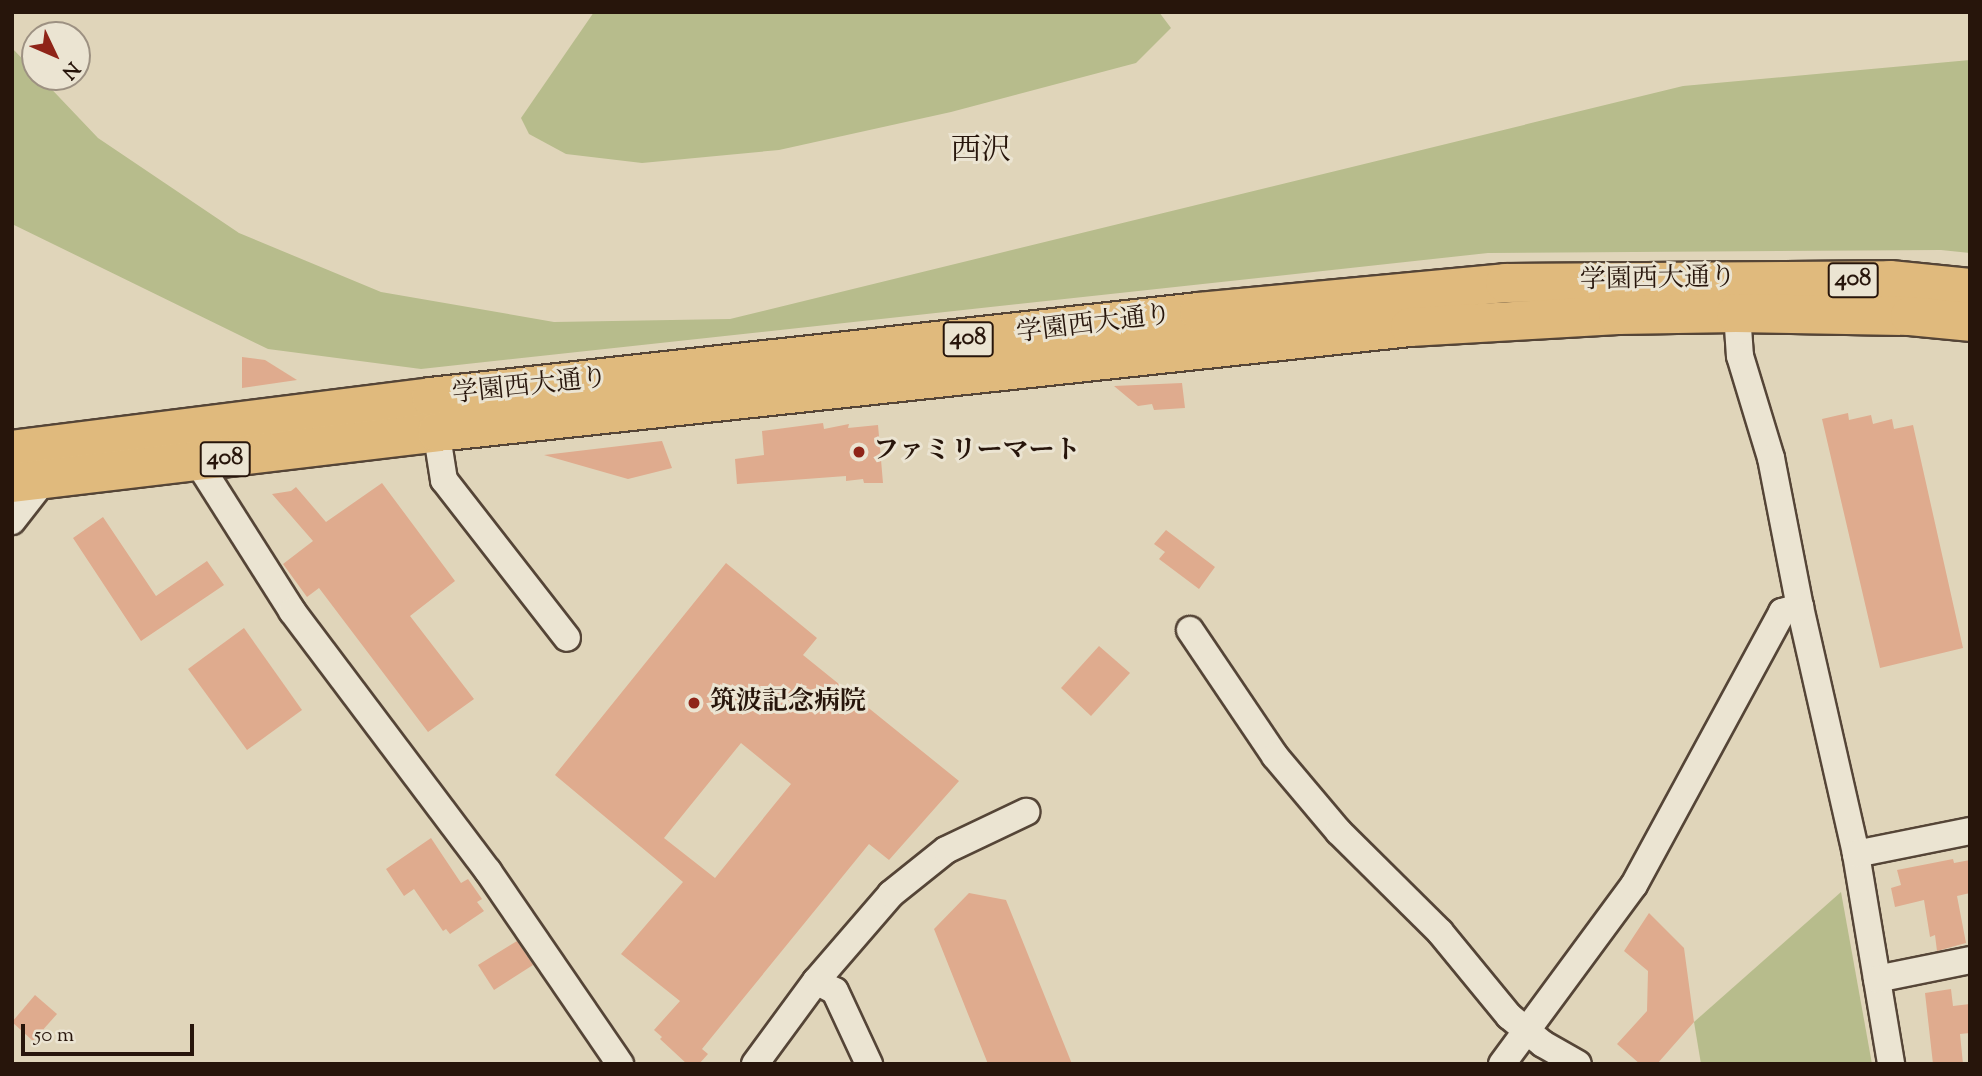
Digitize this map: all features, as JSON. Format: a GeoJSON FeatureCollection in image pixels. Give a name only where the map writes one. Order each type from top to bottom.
{"type":"FeatureCollection","features":[{"type":"Feature","properties":{"kind":"highway","name":"学園西大通り"},"geometry":{"type":"LineString","coordinates":[[1736,296],[1890,280],[1970,288]]}},
{"type":"Feature","properties":{"kind":"highway","name":"学園西大通り"},"geometry":{"type":"LineString","coordinates":[[28,482],[198,462],[434,415],[1199,312],[1505,283],[1736,296],[1970,322]]}},
{"type":"Feature","properties":{"kind":"highway","name":"学園西大通り"},"geometry":{"type":"LineString","coordinates":[[12,450],[177,431],[434,415]]}},
{"type":"Feature","properties":{"kind":"street"},"geometry":{"type":"LineString","coordinates":[[1736,296],[1740,356],[1771,458],[1800,607],[1856,854],[1891,1064]]}},
{"type":"Feature","properties":{"kind":"street"},"geometry":{"type":"LineString","coordinates":[[434,415],[444,480],[567,638]]}},
{"type":"Feature","properties":{"kind":"street"},"geometry":{"type":"LineString","coordinates":[[177,431],[292,611],[472,849],[620,1064]]}},
{"type":"Feature","properties":{"kind":"street"},"geometry":{"type":"LineString","coordinates":[[12,521],[28,482]]}},
{"type":"Feature","properties":{"kind":"street"},"geometry":{"type":"LineString","coordinates":[[1503,1064],[1634,885],[1782,612],[1800,607]]}},
{"type":"Feature","properties":{"kind":"street"},"geometry":{"type":"LineString","coordinates":[[1190,630],[1275,756],[1323,813],[1440,932],[1509,1016],[1578,1064]]}},
{"type":"Feature","properties":{"kind":"street"},"geometry":{"type":"LineString","coordinates":[[755,1064],[816,981],[891,894],[946,850],[1026,812]]}},
{"type":"Feature","properties":{"kind":"street"},"geometry":{"type":"LineString","coordinates":[[1856,854],[1970,831]]}},
{"type":"Feature","properties":{"kind":"street"},"geometry":{"type":"LineString","coordinates":[[1877,979],[1970,960]]}},
{"type":"Feature","properties":{"kind":"street"},"geometry":{"type":"LineString","coordinates":[[816,981],[835,991],[869,1064]]}},
{"type":"Feature","properties":{"kind":"green space"},"geometry":{"type":"Polygon","coordinates":[[[594,12],[1159,12],[1171,28],[1136,63],[951,112],[779,150],[642,163],[566,154],[529,134],[521,118],[594,12]]]}},
{"type":"Feature","properties":{"kind":"green space"},"geometry":{"type":"Polygon","coordinates":[[[12,48],[21,57],[21,91],[53,91],[98,138],[239,233],[381,292],[554,322],[730,319],[1683,86],[1970,60],[1970,253],[1941,250],[1488,253],[421,369],[268,349],[12,224],[12,48]]]}},
{"type":"Feature","properties":{"kind":"green space"},"geometry":{"type":"Polygon","coordinates":[[[1841,892],[1872,1064],[1701,1064],[1694,1022],[1841,892]]]}},
{"type":"Feature","properties":{"kind":"building"},"geometry":{"type":"Polygon","coordinates":[[[242,357],[265,360],[297,380],[242,388],[242,357]]]}},
{"type":"Feature","properties":{"kind":"building"},"geometry":{"type":"Polygon","coordinates":[[[1182,383],[1185,408],[1154,410],[1152,404],[1138,406],[1114,386],[1182,383]]]}},
{"type":"Feature","properties":{"kind":"building"},"geometry":{"type":"Polygon","coordinates":[[[1848,413],[1849,420],[1871,415],[1873,424],[1892,419],[1894,429],[1913,425],[1963,648],[1880,668],[1822,419],[1848,413]]]}},
{"type":"Feature","properties":{"kind":"building"},"geometry":{"type":"Polygon","coordinates":[[[823,423],[824,429],[849,424],[848,428],[878,425],[883,483],[864,483],[863,479],[846,481],[846,476],[737,484],[735,459],[764,455],[762,431],[823,423]]]}},
{"type":"Feature","properties":{"kind":"building"},"geometry":{"type":"Polygon","coordinates":[[[662,441],[672,468],[628,479],[544,455],[662,441]]]}},
{"type":"Feature","properties":{"kind":"building"},"geometry":{"type":"Polygon","coordinates":[[[382,483],[455,581],[410,616],[474,699],[428,732],[319,588],[307,597],[283,564],[313,541],[272,494],[291,491],[296,487],[326,522],[382,483]]]}},
{"type":"Feature","properties":{"kind":"building"},"geometry":{"type":"Polygon","coordinates":[[[103,517],[156,596],[207,561],[224,585],[141,641],[73,538],[103,517]]]}},
{"type":"Feature","properties":{"kind":"building"},"geometry":{"type":"Polygon","coordinates":[[[1166,530],[1215,567],[1199,589],[1159,559],[1165,552],[1154,544],[1166,530]]]}},
{"type":"Feature","properties":{"kind":"building"},"geometry":{"type":"Polygon","coordinates":[[[726,563],[817,638],[803,655],[959,781],[889,860],[869,844],[702,1049],[708,1054],[699,1064],[687,1064],[654,1030],[680,1001],[621,954],[683,882],[555,775],[726,563]],[[741,743],[664,838],[715,878],[791,784],[741,743]]]}},
{"type":"Feature","properties":{"kind":"building"},"geometry":{"type":"Polygon","coordinates":[[[244,628],[302,710],[247,750],[188,669],[244,628]]]}},
{"type":"Feature","properties":{"kind":"building"},"geometry":{"type":"Polygon","coordinates":[[[1099,646],[1130,673],[1091,716],[1061,688],[1099,646]]]}},
{"type":"Feature","properties":{"kind":"building"},"geometry":{"type":"Polygon","coordinates":[[[431,838],[461,883],[468,879],[482,899],[477,902],[484,911],[450,934],[446,929],[443,931],[414,889],[404,896],[386,869],[431,838]]]}},
{"type":"Feature","properties":{"kind":"building"},"geometry":{"type":"Polygon","coordinates":[[[1953,859],[1954,863],[1970,860],[1970,893],[1957,896],[1966,943],[1937,951],[1935,935],[1930,937],[1924,900],[1895,907],[1891,888],[1901,885],[1897,870],[1953,859]]]}},
{"type":"Feature","properties":{"kind":"building"},"geometry":{"type":"Polygon","coordinates":[[[969,893],[1006,900],[1072,1064],[988,1064],[934,929],[969,893]]]}},
{"type":"Feature","properties":{"kind":"building"},"geometry":{"type":"Polygon","coordinates":[[[1649,913],[1684,948],[1694,1022],[1657,1064],[1640,1064],[1617,1044],[1647,1011],[1648,971],[1624,951],[1649,913]]]}},
{"type":"Feature","properties":{"kind":"building"},"geometry":{"type":"Polygon","coordinates":[[[517,941],[533,965],[494,990],[478,965],[517,941]]]}},
{"type":"Feature","properties":{"kind":"building"},"geometry":{"type":"Polygon","coordinates":[[[1951,989],[1953,1006],[1970,1004],[1970,1033],[1960,1034],[1963,1064],[1933,1064],[1925,993],[1951,989]]]}},
{"type":"Feature","properties":{"kind":"building"},"geometry":{"type":"Polygon","coordinates":[[[35,995],[57,1014],[33,1041],[12,1022],[35,995]]]}},
{"type":"Feature","properties":{"kind":"place","name":"ファミリーマート"},"geometry":{"type":"Point","coordinates":[859,452]}},
{"type":"Feature","properties":{"kind":"place","name":"筑波記念病院"},"geometry":{"type":"Point","coordinates":[694,703]}},
{"type":"Feature","properties":{"kind":"district","name":"西沢"},"geometry":{"type":"Point","coordinates":[981,152]}}]}
